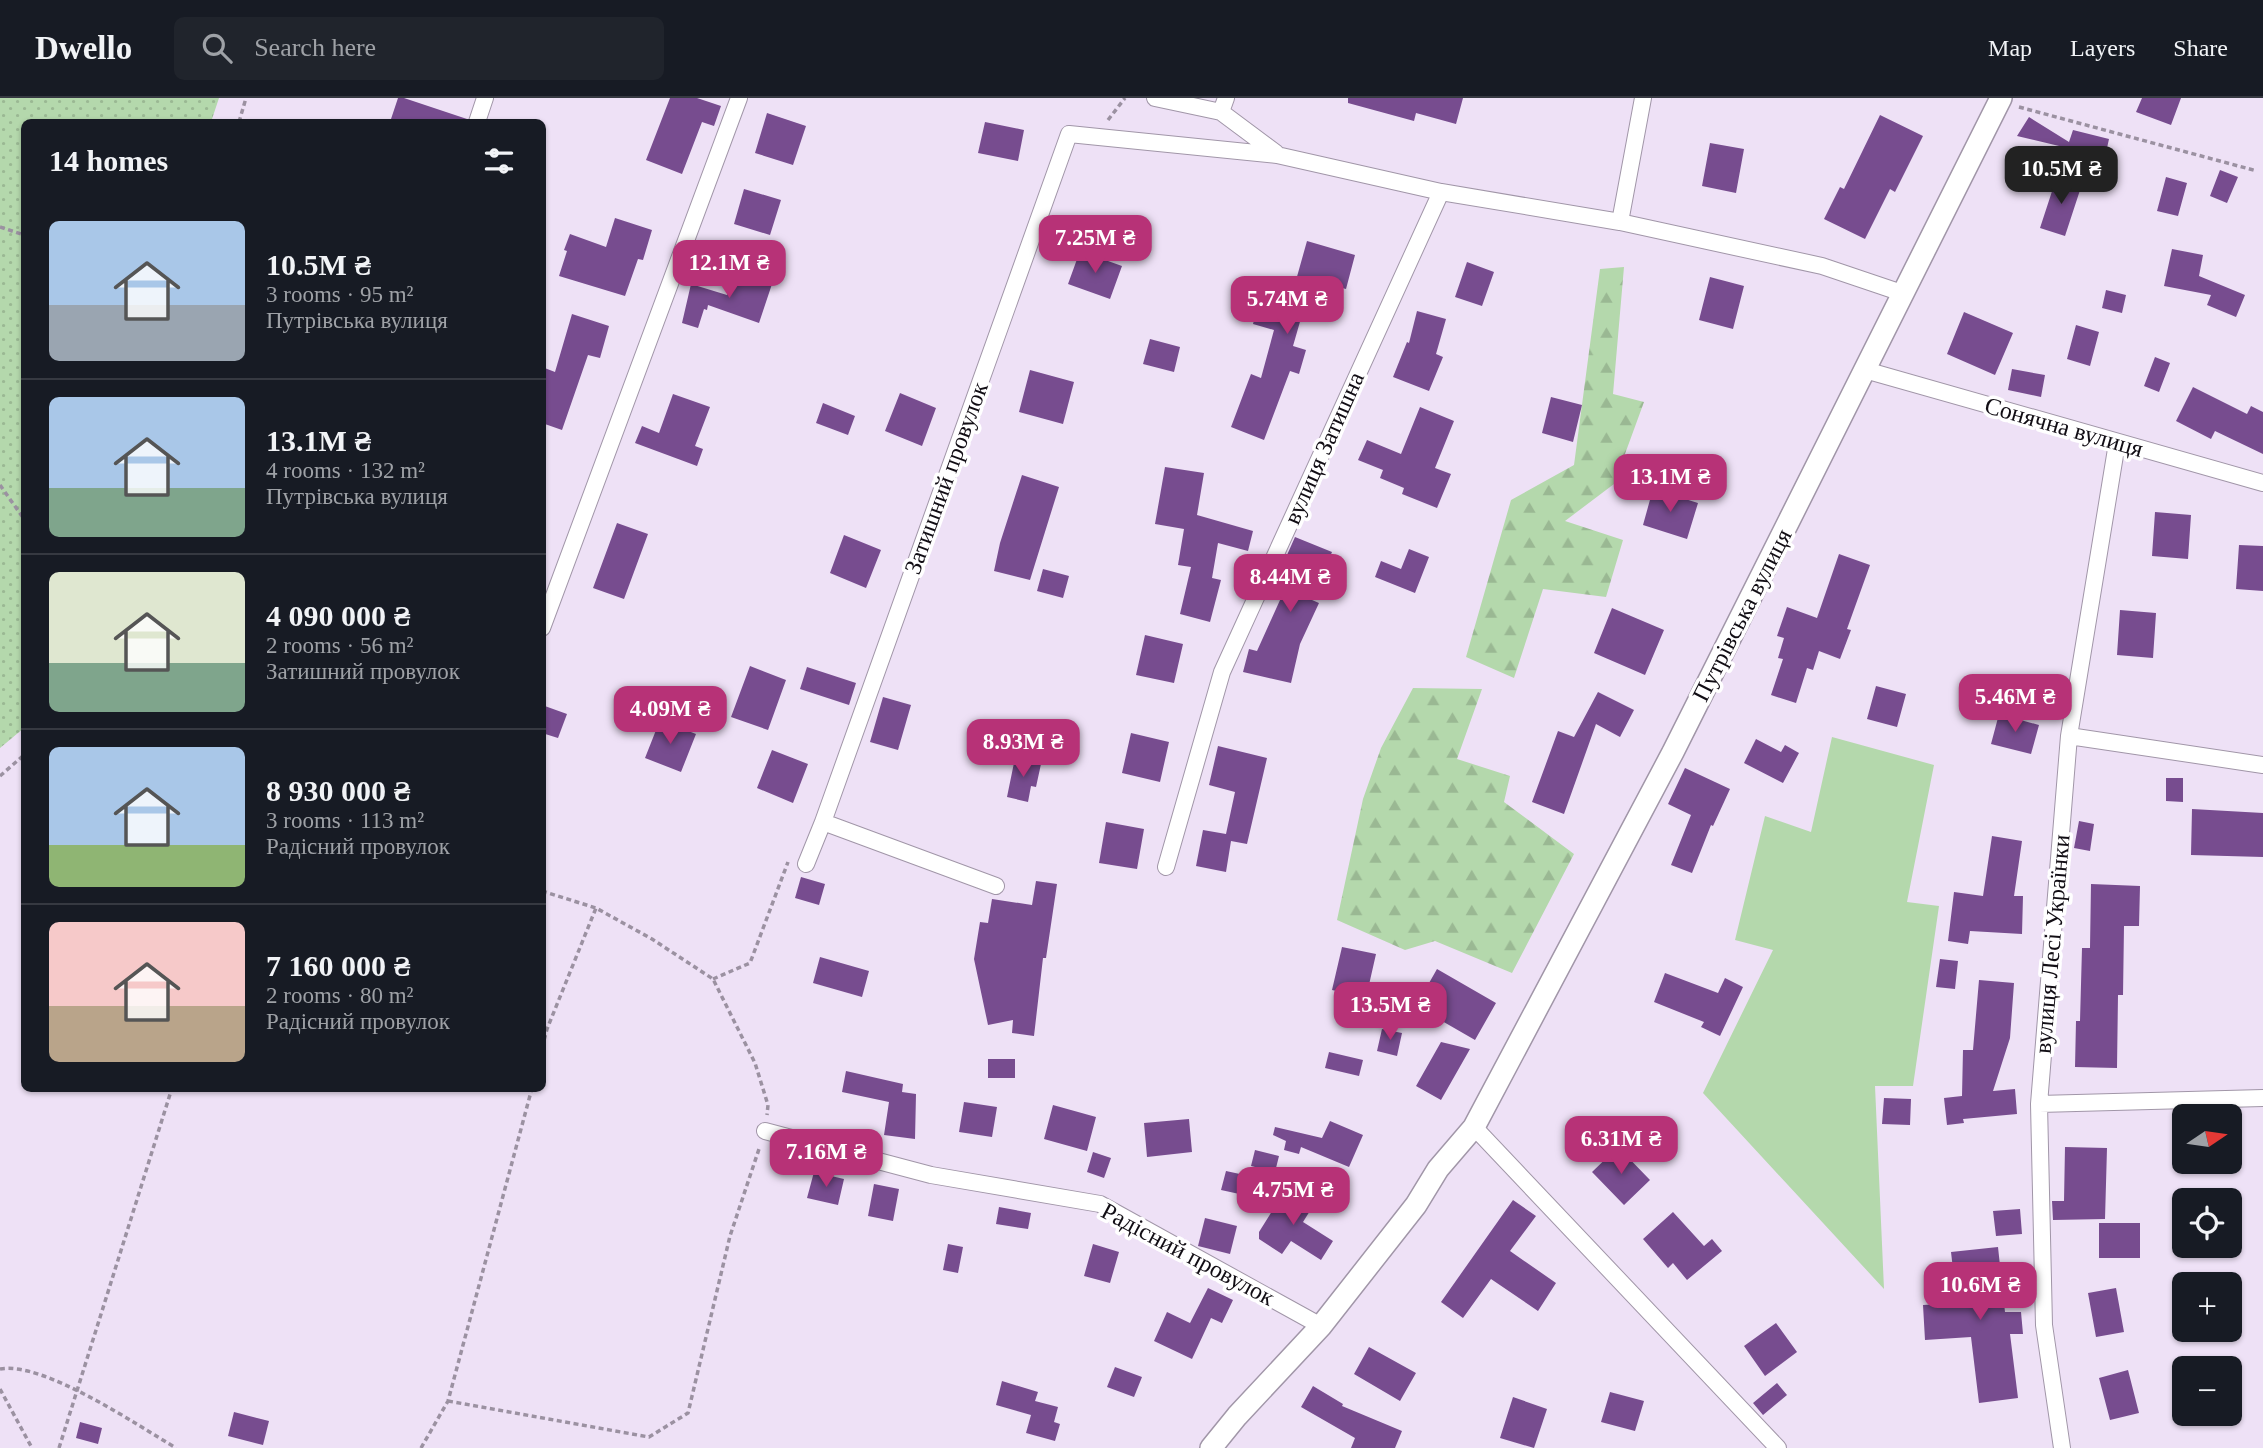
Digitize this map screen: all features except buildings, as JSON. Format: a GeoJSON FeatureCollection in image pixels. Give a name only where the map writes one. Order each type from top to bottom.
{"type":"FeatureCollection","features":[{"type":"Feature","properties":{"kind":"main road","name":"Путрівська вулиця"},"geometry":{"type":"LineString","coordinates":[[1211,1448],[1321,1325],[1416,1205],[1438,1169],[1474,1127],[1673,752],[2000,99]]}},
{"type":"Feature","properties":{"kind":"street"},"geometry":{"type":"LineString","coordinates":[[478,119],[485,98]]}},
{"type":"Feature","properties":{"kind":"street"},"geometry":{"type":"LineString","coordinates":[[546,617],[739,98]]}},
{"type":"Feature","properties":{"kind":"street"},"geometry":{"type":"LineString","coordinates":[[1155,98],[1224,105],[1278,155]]}},
{"type":"Feature","properties":{"kind":"street"},"geometry":{"type":"LineString","coordinates":[[1620,222],[1643,98]]}},
{"type":"Feature","properties":{"kind":"street","name":"Затишний провулок"},"geometry":{"type":"LineString","coordinates":[[823,822],[1069,134],[1095,136]]}},
{"type":"Feature","properties":{"kind":"street"},"geometry":{"type":"LineString","coordinates":[[1095,136],[1278,155],[1441,192],[1620,222],[1822,266],[1902,293]]}},
{"type":"Feature","properties":{"kind":"street","name":"вулиця Затишна"},"geometry":{"type":"LineString","coordinates":[[1166,867],[1222,671],[1441,192]]}},
{"type":"Feature","properties":{"kind":"street","name":"Сонячна вулиця"},"geometry":{"type":"LineString","coordinates":[[1865,370],[2263,483]]}},
{"type":"Feature","properties":{"kind":"street","name":"вулиця Лесі Українки"},"geometry":{"type":"LineString","coordinates":[[2062,1448],[2044,1325],[2039,1104],[2069,736],[2117,443]]}},
{"type":"Feature","properties":{"kind":"street"},"geometry":{"type":"LineString","coordinates":[[2069,736],[2263,765]]}},
{"type":"Feature","properties":{"kind":"street"},"geometry":{"type":"LineString","coordinates":[[806,864],[823,822],[996,886]]}},
{"type":"Feature","properties":{"kind":"street"},"geometry":{"type":"LineString","coordinates":[[2039,1104],[2263,1098]]}},
{"type":"Feature","properties":{"kind":"street"},"geometry":{"type":"LineString","coordinates":[[1474,1127],[1778,1448]]}},
{"type":"Feature","properties":{"kind":"street","name":"Радісний провулок"},"geometry":{"type":"LineString","coordinates":[[765,1131],[931,1175],[1100,1204],[1321,1325]]}},
{"type":"Feature","properties":{"kind":"path"},"geometry":{"type":"LineString","coordinates":[[240,119],[246,98]]}},
{"type":"Feature","properties":{"kind":"path"},"geometry":{"type":"LineString","coordinates":[[1095,136],[1125,98]]}},
{"type":"Feature","properties":{"kind":"path"},"geometry":{"type":"LineString","coordinates":[[2000,99],[2011,105],[2257,171]]}},
{"type":"Feature","properties":{"kind":"path"},"geometry":{"type":"LineString","coordinates":[[0,227],[21,234]]}},
{"type":"Feature","properties":{"kind":"path"},"geometry":{"type":"LineString","coordinates":[[0,485],[21,515]]}},
{"type":"Feature","properties":{"kind":"path"},"geometry":{"type":"LineString","coordinates":[[0,776],[21,758]]}},
{"type":"Feature","properties":{"kind":"path"},"geometry":{"type":"LineString","coordinates":[[713,979],[750,963],[788,860],[806,864]]}},
{"type":"Feature","properties":{"kind":"path"},"geometry":{"type":"LineString","coordinates":[[448,1401],[649,1437],[688,1413],[730,1236],[765,1131],[768,1105],[755,1063],[713,979],[652,939],[596,908],[546,892]]}},
{"type":"Feature","properties":{"kind":"path"},"geometry":{"type":"LineString","coordinates":[[546,1034],[596,908]]}},
{"type":"Feature","properties":{"kind":"path"},"geometry":{"type":"LineString","coordinates":[[59,1448],[171,1092]]}},
{"type":"Feature","properties":{"kind":"path"},"geometry":{"type":"LineString","coordinates":[[421,1448],[448,1401],[531,1092]]}},
{"type":"Feature","properties":{"kind":"path"},"geometry":{"type":"LineString","coordinates":[[0,1369],[13,1367],[76,1389],[176,1448]]}},
{"type":"Feature","properties":{"kind":"path"},"geometry":{"type":"LineString","coordinates":[[0,1389],[32,1448]]}},
{"type":"Feature","properties":{"kind":"green space"},"geometry":{"type":"Polygon","coordinates":[[[0,98],[219,98],[212,119],[21,119],[21,730],[0,748],[0,98]]]}},
{"type":"Feature","properties":{"kind":"green space"},"geometry":{"type":"Polygon","coordinates":[[[1624,267],[1613,394],[1644,402],[1614,484],[1565,521],[1623,540],[1606,597],[1543,589],[1514,678],[1466,657],[1511,500],[1574,465],[1600,269],[1624,267]]]}},
{"type":"Feature","properties":{"kind":"green space"},"geometry":{"type":"Polygon","coordinates":[[[1413,688],[1482,689],[1457,759],[1510,776],[1504,802],[1574,854],[1512,973],[1435,941],[1405,950],[1337,920],[1363,799],[1381,748],[1413,688]]]}},
{"type":"Feature","properties":{"kind":"green space"},"geometry":{"type":"Polygon","coordinates":[[[1832,737],[1934,765],[1907,902],[1939,906],[1913,1086],[1875,1086],[1884,1289],[1703,1093],[1773,950],[1735,940],[1765,816],[1811,832],[1832,737]]]}}]}
